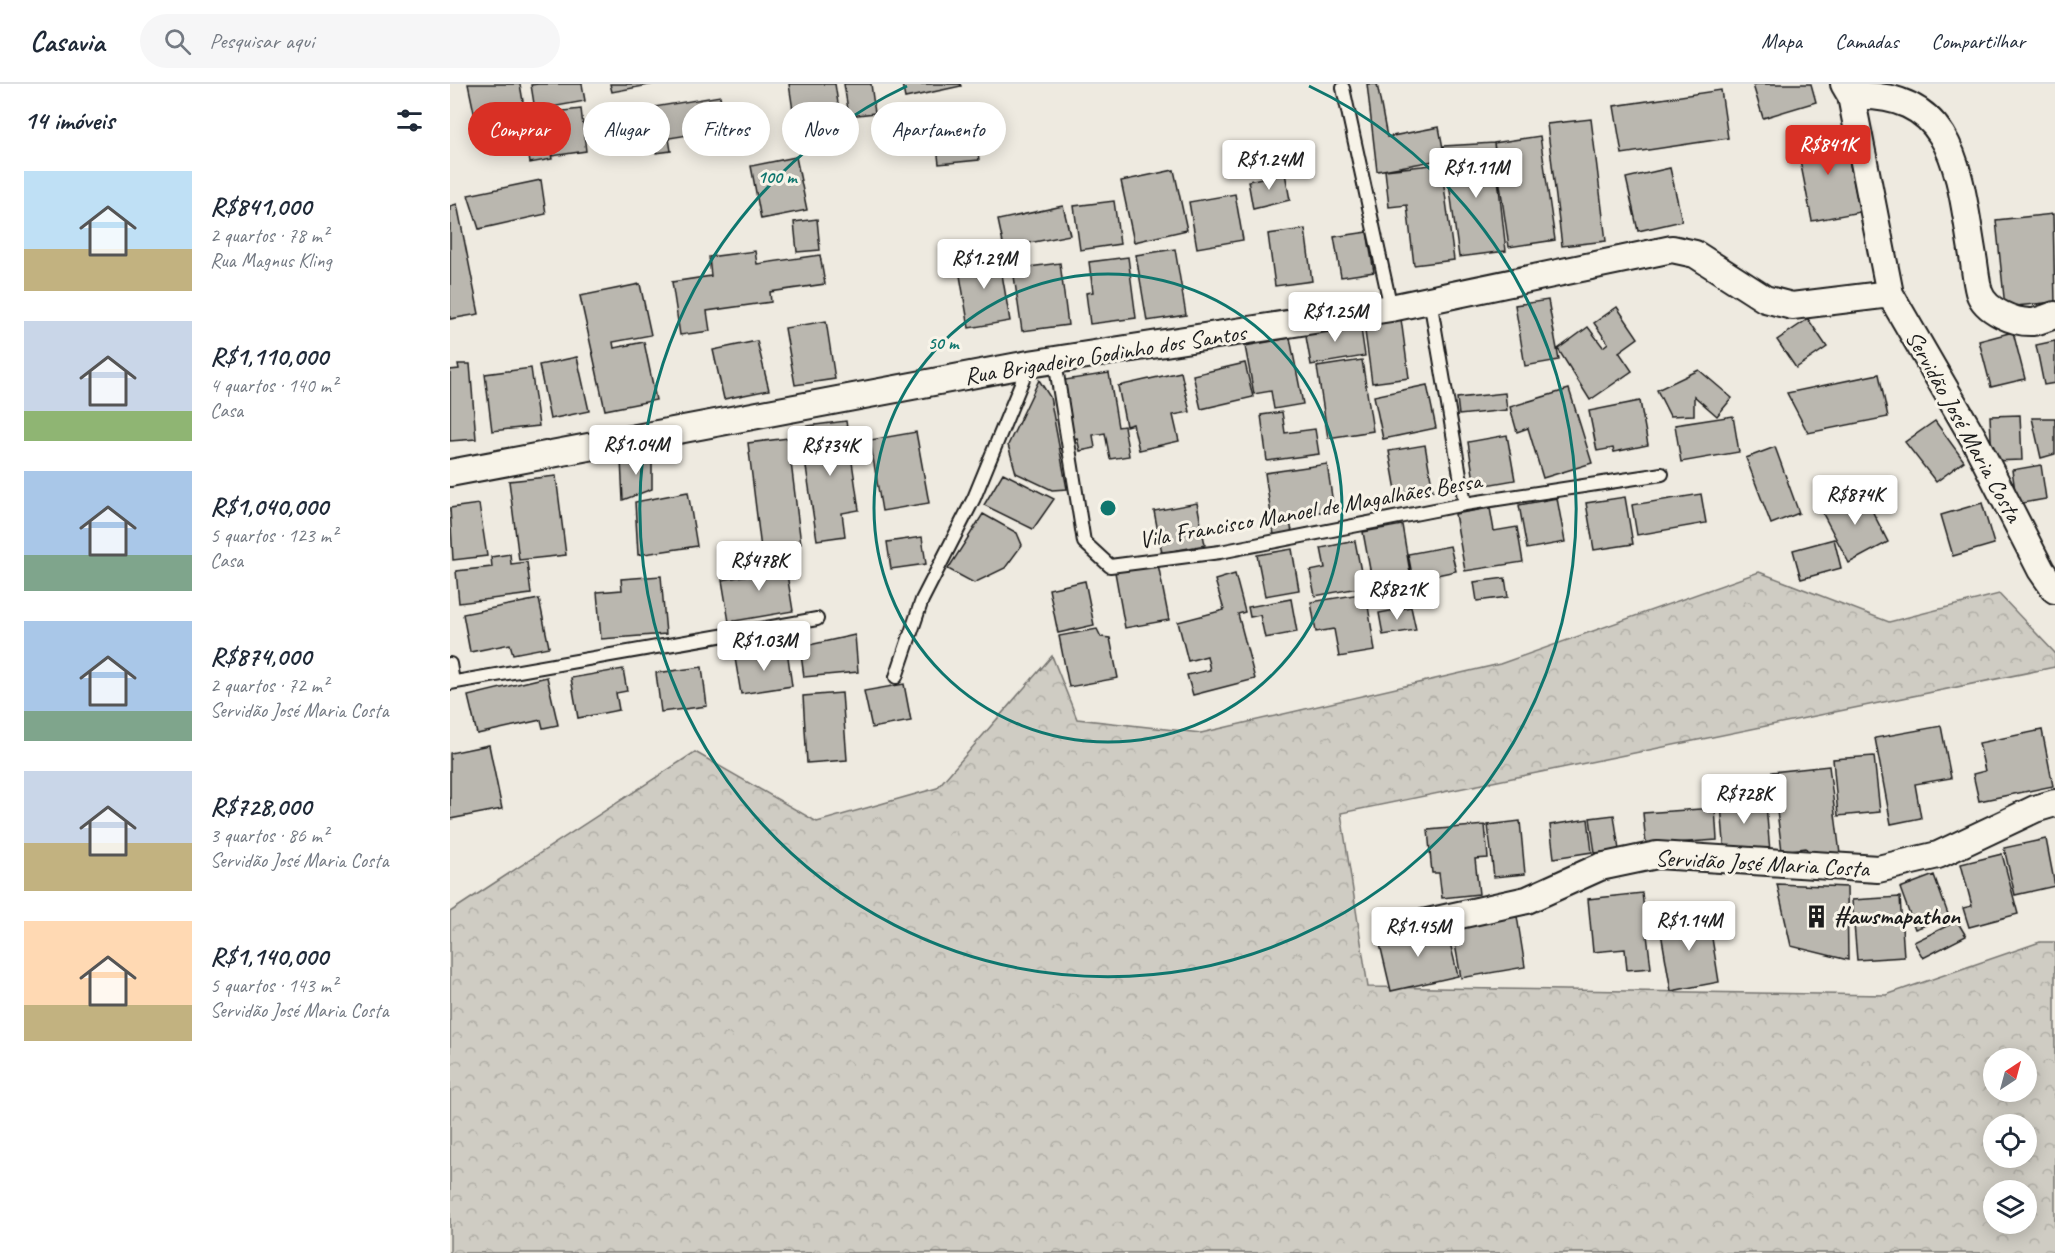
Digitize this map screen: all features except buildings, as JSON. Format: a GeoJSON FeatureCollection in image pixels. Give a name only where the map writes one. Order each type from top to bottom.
{"type":"FeatureCollection","features":[{"type":"Feature","properties":{"kind":"street","name":"Servidão José Maria Costa"},"geometry":{"type":"LineString","coordinates":[[1847,90],[1890,294],[1974,439],[2041,570],[2055,590]]}},
{"type":"Feature","properties":{"kind":"street"},"geometry":{"type":"LineString","coordinates":[[1847,90],[1901,100],[1938,128],[1950,146],[1962,195],[1980,294],[1991,307],[2011,319],[2034,322],[2055,315]]}},
{"type":"Feature","properties":{"kind":"street","name":"Rua Brigadeiro Godinho dos Santos"},"geometry":{"type":"LineString","coordinates":[[450,473],[1029,364],[1391,308],[1672,249],[1695,254],[1766,299],[1792,306],[1890,294]]}},
{"type":"Feature","properties":{"kind":"street","name":"Servidão José Maria Costa"},"geometry":{"type":"LineString","coordinates":[[1396,929],[1527,900],[1600,867],[1657,855],[1878,869],[1938,855],[2035,809],[2055,803]]}},
{"type":"Feature","properties":{"kind":"lane"},"geometry":{"type":"LineString","coordinates":[[1343,88],[1391,308]]}},
{"type":"Feature","properties":{"kind":"lane"},"geometry":{"type":"LineString","coordinates":[[1430,300],[1466,504]]}},
{"type":"Feature","properties":{"kind":"lane","name":"Vila Francisco Manoel de Magalhães Bessa"},"geometry":{"type":"LineString","coordinates":[[1055,361],[1084,543],[1110,566],[1220,552],[1466,504],[1662,474]]}},
{"type":"Feature","properties":{"kind":"lane"},"geometry":{"type":"LineString","coordinates":[[896,677],[922,600],[974,498],[1029,364]]}},
{"type":"Feature","properties":{"kind":"lane"},"geometry":{"type":"LineString","coordinates":[[450,664],[452,683],[817,619]]}},
{"type":"Feature","properties":{"kind":"green space"},"geometry":{"type":"Polygon","coordinates":[[[1759,572],[1889,622],[1999,594],[2055,653],[2055,667],[1341,813],[1368,987],[1886,995],[2040,942],[2055,942],[2055,1253],[450,1253],[450,912],[695,752],[817,822],[937,788],[1052,656],[1077,719],[1201,733],[1500,664],[1759,572]]]}},
{"type":"Feature","properties":{"kind":"place","name":"#awsmapathon"},"geometry":{"type":"Point","coordinates":[1816,916]}}]}
